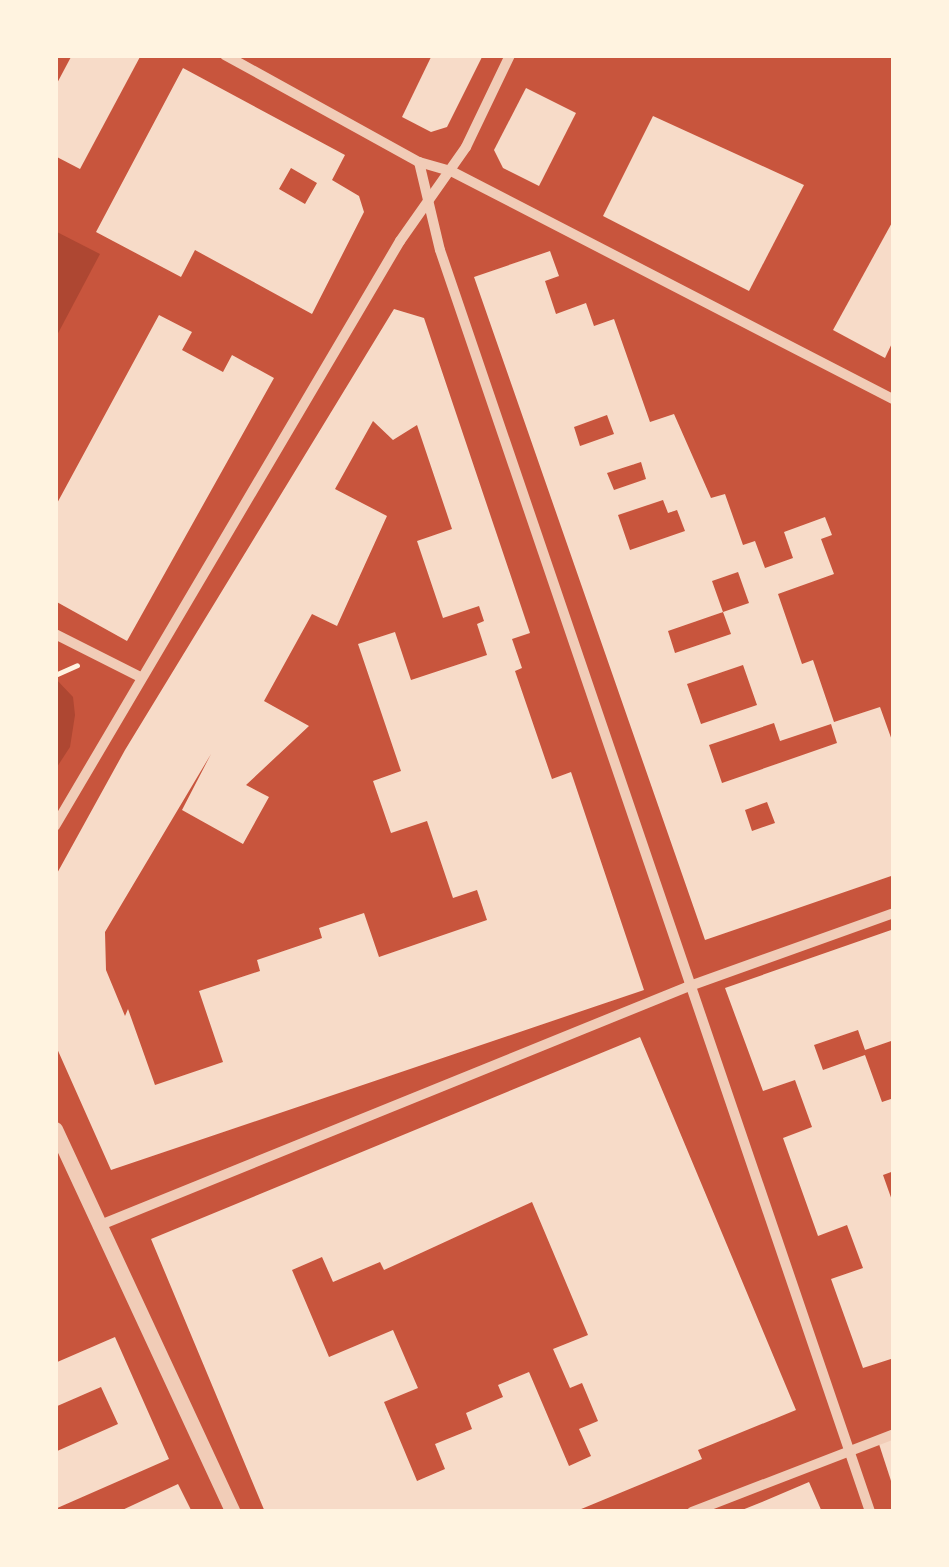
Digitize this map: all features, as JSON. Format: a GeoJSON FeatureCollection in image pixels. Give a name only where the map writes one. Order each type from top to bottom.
{"type":"FeatureCollection","features":[{"type":"Feature","properties":{"kind":"street"},"geometry":{"type":"LineString","coordinates":[[225,55],[419,162],[452,170],[894,400]]}},
{"type":"Feature","properties":{"kind":"street"},"geometry":{"type":"LineString","coordinates":[[57,820],[426,204],[452,170],[510,55]]}},
{"type":"Feature","properties":{"kind":"street"},"geometry":{"type":"LineString","coordinates":[[419,162],[426,204],[687,987],[870,1512]]}},
{"type":"Feature","properties":{"kind":"street"},"geometry":{"type":"LineString","coordinates":[[55,634],[140,677]]}},
{"type":"Feature","properties":{"kind":"street"},"geometry":{"type":"LineString","coordinates":[[98,1226],[687,987],[894,913]]}},
{"type":"Feature","properties":{"kind":"street"},"geometry":{"type":"LineString","coordinates":[[55,1130],[233,1512]]}},
{"type":"Feature","properties":{"kind":"street"},"geometry":{"type":"LineString","coordinates":[[692,1512],[894,1434]]}},
{"type":"Feature","properties":{"kind":"shaded area"},"geometry":{"type":"Polygon","coordinates":[[[55,231],[100,254],[55,339],[55,231]]]}},
{"type":"Feature","properties":{"kind":"shaded area"},"geometry":{"type":"Polygon","coordinates":[[[55,678],[73,697],[75,715],[70,747],[55,770],[55,678]]]}},
{"type":"Feature","properties":{"kind":"building"},"geometry":{"type":"Polygon","coordinates":[[[72,55],[141,55],[80,169],[55,156],[55,87],[72,55]]]}},
{"type":"Feature","properties":{"kind":"building"},"geometry":{"type":"Polygon","coordinates":[[[432,55],[483,55],[447,127],[431,132],[402,117],[432,55]]]}},
{"type":"Feature","properties":{"kind":"building"},"geometry":{"type":"Polygon","coordinates":[[[183,68],[345,155],[332,180],[359,196],[364,212],[312,314],[195,250],[181,277],[96,232],[183,68]],[[291,168],[279,189],[305,204],[317,183],[291,168]]]}},
{"type":"Feature","properties":{"kind":"building"},"geometry":{"type":"Polygon","coordinates":[[[526,88],[576,113],[539,186],[503,168],[494,150],[526,88]]]}},
{"type":"Feature","properties":{"kind":"building"},"geometry":{"type":"Polygon","coordinates":[[[653,116],[804,185],[749,291],[603,216],[653,116]]]}},
{"type":"Feature","properties":{"kind":"building"},"geometry":{"type":"Polygon","coordinates":[[[894,219],[894,339],[885,358],[833,330],[894,219]]]}},
{"type":"Feature","properties":{"kind":"building"},"geometry":{"type":"Polygon","coordinates":[[[550,251],[559,276],[545,281],[556,314],[586,303],[594,326],[614,319],[650,422],[674,414],[711,498],[725,494],[743,545],[755,541],[765,568],[793,558],[784,532],[825,517],[832,535],[821,539],[834,574],[778,594],[802,664],[813,660],[834,722],[880,707],[894,746],[894,875],[705,940],[474,277],[550,251]],[[607,415],[574,427],[580,446],[614,434],[607,415]],[[641,462],[607,473],[614,490],[646,479],[641,462]],[[663,500],[618,515],[630,550],[685,531],[677,510],[668,513],[663,500]],[[738,572],[712,581],[723,612],[749,603],[738,572]],[[723,612],[668,631],[675,653],[731,634],[723,612]],[[743,665],[687,684],[701,724],[757,705],[743,665]],[[774,723],[709,745],[722,783],[837,743],[831,724],[780,741],[774,723]],[[767,802],[745,810],[752,831],[775,823],[767,802]]]}},
{"type":"Feature","properties":{"kind":"building"},"geometry":{"type":"Polygon","coordinates":[[[394,309],[424,318],[530,633],[512,639],[522,668],[515,671],[552,779],[571,772],[644,990],[111,1170],[55,1044],[55,877],[125,750],[394,309]],[[373,421],[335,489],[387,516],[337,626],[312,614],[264,701],[309,726],[246,785],[269,797],[243,844],[182,810],[211,754],[105,932],[106,970],[125,1016],[128,1009],[155,1085],[223,1062],[199,991],[260,971],[257,960],[322,938],[319,928],[364,913],[379,957],[487,920],[477,890],[453,898],[427,821],[391,833],[373,781],[401,771],[358,644],[395,632],[411,680],[487,655],[477,624],[484,621],[479,606],[443,618],[417,541],[452,529],[417,425],[393,440],[373,421]]]}},
{"type":"Feature","properties":{"kind":"building"},"geometry":{"type":"Polygon","coordinates":[[[159,315],[192,332],[182,350],[223,372],[232,355],[274,378],[127,641],[55,601],[55,507],[159,315]]]}},
{"type":"Feature","properties":{"kind":"building"},"geometry":{"type":"Polygon","coordinates":[[[894,929],[894,1040],[865,1050],[858,1030],[814,1045],[823,1070],[865,1055],[882,1102],[894,1098],[894,1171],[883,1175],[894,1206],[894,1358],[863,1368],[831,1279],[863,1268],[847,1225],[818,1236],[783,1138],[812,1127],[795,1080],[763,1091],[725,988],[894,929]]]}},
{"type":"Feature","properties":{"kind":"building"},"geometry":{"type":"Polygon","coordinates":[[[640,1037],[796,1410],[698,1450],[702,1459],[574,1512],[265,1512],[151,1239],[640,1037]],[[532,1202],[384,1270],[380,1262],[333,1282],[322,1257],[292,1270],[329,1357],[393,1330],[418,1388],[384,1402],[417,1481],[445,1469],[435,1444],[472,1429],[466,1413],[503,1397],[498,1385],[529,1372],[569,1466],[591,1456],[579,1429],[598,1421],[582,1383],[570,1388],[553,1349],[588,1335],[532,1202]]]}},
{"type":"Feature","properties":{"kind":"building"},"geometry":{"type":"Polygon","coordinates":[[[115,1337],[169,1459],[55,1509],[55,1452],[118,1424],[101,1387],[55,1407],[55,1363],[115,1337]]]}},
{"type":"Feature","properties":{"kind":"building"},"geometry":{"type":"Polygon","coordinates":[[[894,1436],[894,1487],[893,1487],[878,1441],[894,1436]]]}},
{"type":"Feature","properties":{"kind":"building"},"geometry":{"type":"Polygon","coordinates":[[[809,1482],[822,1512],[737,1512],[762,1502],[809,1482]]]}},
{"type":"Feature","properties":{"kind":"building"},"geometry":{"type":"Polygon","coordinates":[[[178,1484],[192,1512],[118,1512],[178,1484]]]}}]}
